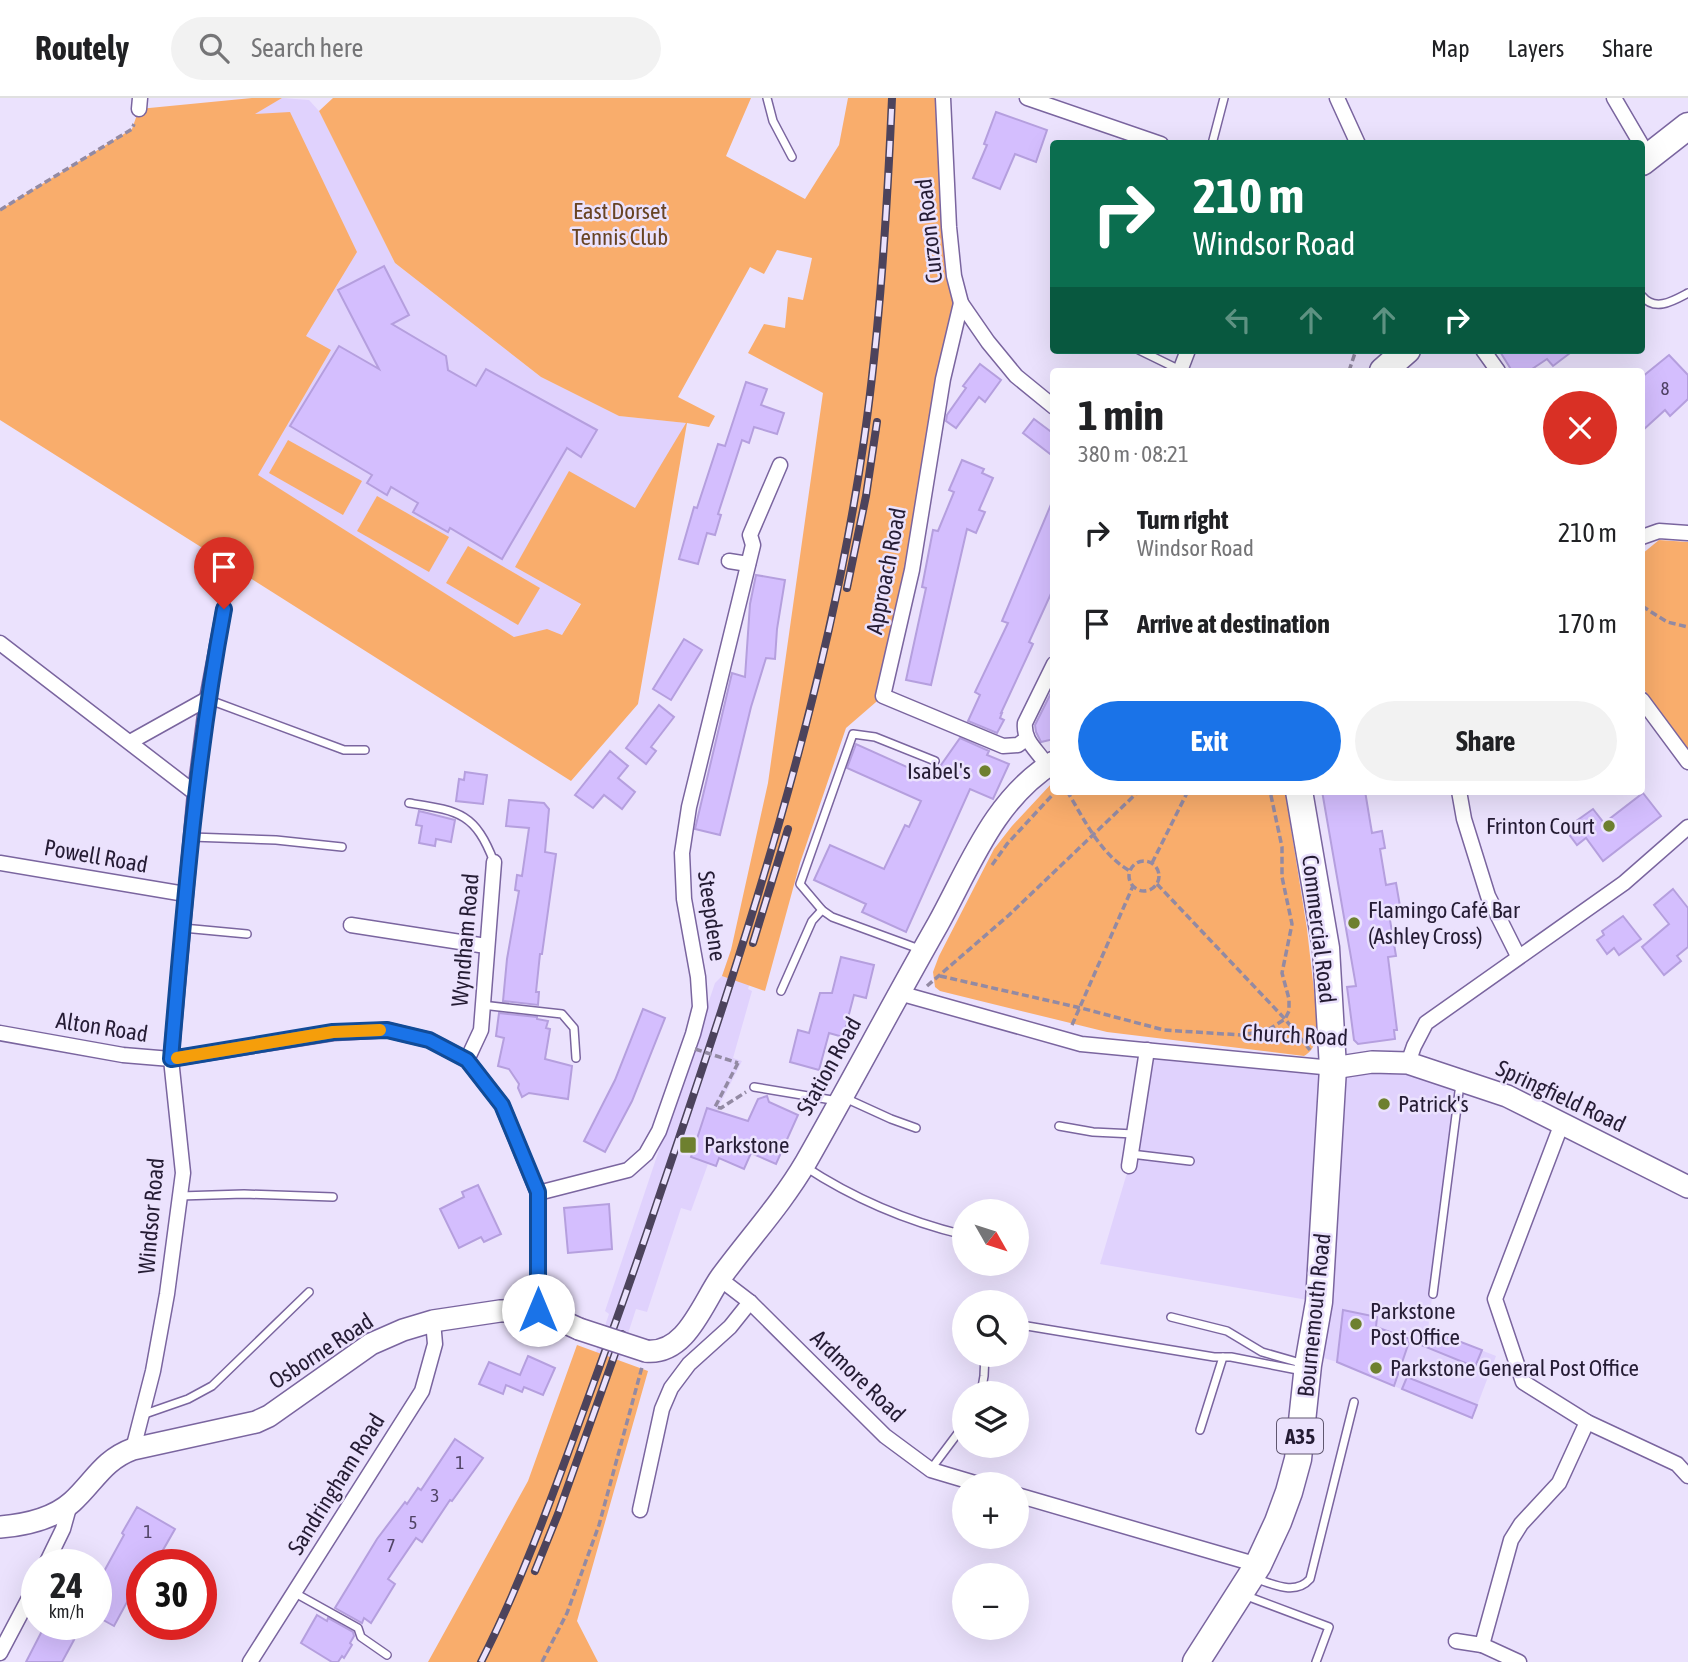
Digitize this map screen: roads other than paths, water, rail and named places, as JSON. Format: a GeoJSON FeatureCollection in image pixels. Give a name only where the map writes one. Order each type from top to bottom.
{"type":"FeatureCollection","features":[{"type":"Feature","properties":{"kind":"highway"},"geometry":{"type":"LineString","coordinates":[[1645,151],[1688,126]]}},
{"type":"Feature","properties":{"kind":"highway"},"geometry":{"type":"LineString","coordinates":[[1386,368],[1402,354]]}},
{"type":"Feature","properties":{"kind":"highway","name":"Commercial Road"},"geometry":{"type":"LineString","coordinates":[[1300,795],[1326,948],[1333,1068]]}},
{"type":"Feature","properties":{"kind":"highway","name":"Bournemouth Road"},"geometry":{"type":"LineString","coordinates":[[1196,1662],[1249,1579],[1278,1522],[1298,1459],[1308,1368],[1319,1302],[1333,1068]]}},
{"type":"Feature","properties":{"kind":"street","name":"Curzon Road"},"geometry":{"type":"LineString","coordinates":[[943,98],[949,227],[954,276],[961,303],[1016,376],[1050,404]]}},
{"type":"Feature","properties":{"kind":"street"},"geometry":{"type":"LineString","coordinates":[[1027,98],[1043,100],[1150,140]]}},
{"type":"Feature","properties":{"kind":"street"},"geometry":{"type":"LineString","coordinates":[[1337,98],[1356,140]]}},
{"type":"Feature","properties":{"kind":"street"},"geometry":{"type":"LineString","coordinates":[[1614,98],[1637,140]]}},
{"type":"Feature","properties":{"kind":"street","name":"Approach Road"},"geometry":{"type":"LineString","coordinates":[[961,303],[943,379],[912,570],[883,696],[1003,746],[1018,745],[1026,738]]}},
{"type":"Feature","properties":{"kind":"street","name":"Steepdene"},"geometry":{"type":"LineString","coordinates":[[538,1192],[628,1170],[646,1154],[659,1131],[693,1034],[700,1007],[698,977],[684,900],[682,853],[689,807],[753,545],[750,535],[780,465]]}},
{"type":"Feature","properties":{"kind":"street"},"geometry":{"type":"LineString","coordinates":[[1645,536],[1659,531],[1688,533]]}},
{"type":"Feature","properties":{"kind":"street"},"geometry":{"type":"LineString","coordinates":[[729,561],[748,564]]}},
{"type":"Feature","properties":{"kind":"street","name":"Windsor Road"},"geometry":{"type":"LineString","coordinates":[[133,1449],[153,1371],[167,1294],[183,1173],[171,1059],[195,793],[207,699],[224,609]]}},
{"type":"Feature","properties":{"kind":"street"},"geometry":{"type":"LineString","coordinates":[[0,643],[195,793]]}},
{"type":"Feature","properties":{"kind":"street"},"geometry":{"type":"LineString","coordinates":[[1050,672],[1025,723],[1026,738],[1050,764]]}},
{"type":"Feature","properties":{"kind":"street"},"geometry":{"type":"LineString","coordinates":[[130,742],[207,699]]}},
{"type":"Feature","properties":{"kind":"street"},"geometry":{"type":"LineString","coordinates":[[1645,704],[1688,762]]}},
{"type":"Feature","properties":{"kind":"street","name":"Station Road"},"geometry":{"type":"LineString","coordinates":[[579,1329],[646,1351],[662,1351],[674,1345],[685,1334],[720,1279],[804,1166],[840,1098],[906,995],[923,950],[988,829],[1002,809],[1050,764]]}},
{"type":"Feature","properties":{"kind":"street"},"geometry":{"type":"LineString","coordinates":[[1460,795],[1464,819],[1488,896],[1518,956]]}},
{"type":"Feature","properties":{"kind":"street"},"geometry":{"type":"LineString","coordinates":[[1408,1063],[1426,1023],[1624,883],[1688,827]]}},
{"type":"Feature","properties":{"kind":"street","name":"Powell Road"},"geometry":{"type":"LineString","coordinates":[[0,863],[185,894]]}},
{"type":"Feature","properties":{"kind":"street","name":"Wyndham Road"},"geometry":{"type":"LineString","coordinates":[[467,1060],[481,1030],[494,863]]}},
{"type":"Feature","properties":{"kind":"street"},"geometry":{"type":"LineString","coordinates":[[351,925],[486,946]]}},
{"type":"Feature","properties":{"kind":"street","name":"Church Road"},"geometry":{"type":"LineString","coordinates":[[906,995],[1081,1044],[1333,1068],[1372,1062],[1408,1063]]}},
{"type":"Feature","properties":{"kind":"street","name":"Alton Road"},"geometry":{"type":"LineString","coordinates":[[0,1032],[123,1055],[171,1059],[333,1032],[387,1030],[429,1040],[467,1060],[502,1105],[538,1192],[538,1310]]}},
{"type":"Feature","properties":{"kind":"street"},"geometry":{"type":"LineString","coordinates":[[1130,1160],[1147,1050]]}},
{"type":"Feature","properties":{"kind":"street","name":"Springfield Road"},"geometry":{"type":"LineString","coordinates":[[1408,1063],[1507,1096],[1688,1187]]}},
{"type":"Feature","properties":{"kind":"street"},"geometry":{"type":"LineString","coordinates":[[1562,1123],[1495,1299],[1523,1381],[1587,1422],[1677,1464],[1688,1476]]}},
{"type":"Feature","properties":{"kind":"street","name":"Ardmore Road"},"geometry":{"type":"LineString","coordinates":[[720,1279],[750,1302],[885,1436],[931,1470],[952,1476]]}},
{"type":"Feature","properties":{"kind":"street"},"geometry":{"type":"LineString","coordinates":[[640,1510],[662,1409],[671,1388],[689,1364],[730,1327],[750,1302]]}},
{"type":"Feature","properties":{"kind":"street","name":"Osborne Road"},"geometry":{"type":"LineString","coordinates":[[70,1504],[118,1454],[262,1419],[370,1344],[403,1330],[433,1321],[500,1311],[538,1310],[579,1329]]}},
{"type":"Feature","properties":{"kind":"street","name":"Sandringham Road"},"geometry":{"type":"LineString","coordinates":[[250,1662],[422,1391],[435,1344],[433,1321]]}},
{"type":"Feature","properties":{"kind":"street"},"geometry":{"type":"LineString","coordinates":[[1482,1645],[1511,1540],[1521,1524],[1559,1483],[1587,1422]]}},
{"type":"Feature","properties":{"kind":"street"},"geometry":{"type":"LineString","coordinates":[[1029,1499],[1112,1524],[1249,1579]]}},
{"type":"Feature","properties":{"kind":"street"},"geometry":{"type":"LineString","coordinates":[[0,1527],[52,1516],[70,1504]]}},
{"type":"Feature","properties":{"kind":"street"},"geometry":{"type":"LineString","coordinates":[[54,1549],[64,1529],[70,1504]]}},
{"type":"Feature","properties":{"kind":"street"},"geometry":{"type":"LineString","coordinates":[[0,1653],[21,1613]]}},
{"type":"Feature","properties":{"kind":"street"},"geometry":{"type":"LineString","coordinates":[[1456,1641],[1482,1645],[1519,1662]]}},
{"type":"Feature","properties":{"kind":"lane"},"geometry":{"type":"LineString","coordinates":[[767,98],[773,121],[792,156]]}},
{"type":"Feature","properties":{"kind":"lane"},"geometry":{"type":"LineString","coordinates":[[1213,140],[1224,98]]}},
{"type":"Feature","properties":{"kind":"lane"},"geometry":{"type":"LineString","coordinates":[[1645,300],[1667,305],[1688,293]]}},
{"type":"Feature","properties":{"kind":"lane"},"geometry":{"type":"LineString","coordinates":[[1147,354],[1176,368]]}},
{"type":"Feature","properties":{"kind":"lane"},"geometry":{"type":"LineString","coordinates":[[207,699],[344,750],[365,750]]}},
{"type":"Feature","properties":{"kind":"lane"},"geometry":{"type":"LineString","coordinates":[[923,950],[832,917],[822,910],[800,884],[853,734],[875,737],[935,761]]}},
{"type":"Feature","properties":{"kind":"lane"},"geometry":{"type":"LineString","coordinates":[[409,803],[452,810],[471,821],[485,837],[494,863]]}},
{"type":"Feature","properties":{"kind":"lane"},"geometry":{"type":"LineString","coordinates":[[191,837],[276,840],[342,847]]}},
{"type":"Feature","properties":{"kind":"lane"},"geometry":{"type":"LineString","coordinates":[[781,991],[812,920],[822,910]]}},
{"type":"Feature","properties":{"kind":"lane"},"geometry":{"type":"LineString","coordinates":[[182,928],[247,934]]}},
{"type":"Feature","properties":{"kind":"lane"},"geometry":{"type":"LineString","coordinates":[[482,1005],[562,1014],[574,1028],[576,1058]]}},
{"type":"Feature","properties":{"kind":"lane"},"geometry":{"type":"LineString","coordinates":[[1433,1294],[1460,1080]]}},
{"type":"Feature","properties":{"kind":"lane"},"geometry":{"type":"LineString","coordinates":[[754,1087],[840,1098],[916,1128]]}},
{"type":"Feature","properties":{"kind":"lane"},"geometry":{"type":"LineString","coordinates":[[1059,1126],[1093,1132],[1134,1134]]}},
{"type":"Feature","properties":{"kind":"lane"},"geometry":{"type":"LineString","coordinates":[[1130,1160],[1190,1161]]}},
{"type":"Feature","properties":{"kind":"lane"},"geometry":{"type":"LineString","coordinates":[[804,1166],[832,1185],[876,1207],[923,1225],[952,1232]]}},
{"type":"Feature","properties":{"kind":"lane"},"geometry":{"type":"LineString","coordinates":[[180,1196],[244,1194],[333,1197]]}},
{"type":"Feature","properties":{"kind":"lane"},"geometry":{"type":"LineString","coordinates":[[142,1416],[188,1399],[212,1386],[309,1292]]}},
{"type":"Feature","properties":{"kind":"lane"},"geometry":{"type":"LineString","coordinates":[[1171,1317],[1227,1331],[1262,1352],[1308,1368]]}},
{"type":"Feature","properties":{"kind":"lane"},"geometry":{"type":"LineString","coordinates":[[1029,1326],[1308,1368]]}},
{"type":"Feature","properties":{"kind":"lane"},"geometry":{"type":"LineString","coordinates":[[1200,1430],[1223,1357]]}},
{"type":"Feature","properties":{"kind":"lane"},"geometry":{"type":"LineString","coordinates":[[1249,1579],[1292,1588],[1299,1588],[1310,1579],[1354,1402]]}},
{"type":"Feature","properties":{"kind":"lane"},"geometry":{"type":"LineString","coordinates":[[931,1470],[952,1441]]}},
{"type":"Feature","properties":{"kind":"lane"},"geometry":{"type":"LineString","coordinates":[[1249,1579],[1329,1627],[1316,1662]]}},
{"type":"Feature","properties":{"kind":"lane"},"geometry":{"type":"LineString","coordinates":[[294,1592],[358,1628],[361,1637],[387,1655]]}},
{"type":"Feature","properties":{"kind":"railway"},"geometry":{"type":"LineString","coordinates":[[481,1662],[536,1538],[641,1251],[751,917],[805,728],[848,537],[864,440],[882,269],[892,98]]}},
{"type":"Feature","properties":{"kind":"railway"},"geometry":{"type":"LineString","coordinates":[[847,588],[866,496],[877,422]]}},
{"type":"Feature","properties":{"kind":"railway"},"geometry":{"type":"LineString","coordinates":[[753,943],[788,829]]}},
{"type":"Feature","properties":{"kind":"railway"},"geometry":{"type":"LineString","coordinates":[[535,1571],[622,1334]]}},
{"type":"Feature","properties":{"kind":"place","name":"Isabel's"},"geometry":{"type":"Point","coordinates":[985,771]}},
{"type":"Feature","properties":{"kind":"place","name":"Frinton Court"},"geometry":{"type":"Point","coordinates":[1609,826]}},
{"type":"Feature","properties":{"kind":"place","name":"Flamingo Café Bar (Ashley Cross)"},"geometry":{"type":"Point","coordinates":[1354,923]}},
{"type":"Feature","properties":{"kind":"place","name":"Patrick's"},"geometry":{"type":"Point","coordinates":[1384,1104]}},
{"type":"Feature","properties":{"kind":"place","name":"Parkstone"},"geometry":{"type":"Point","coordinates":[688,1145]}},
{"type":"Feature","properties":{"kind":"place","name":"Parkstone Post Office"},"geometry":{"type":"Point","coordinates":[1356,1324]}},
{"type":"Feature","properties":{"kind":"place","name":"Parkstone General Post Office"},"geometry":{"type":"Point","coordinates":[1376,1368]}},
{"type":"Feature","properties":{"kind":"park label","name":"East Dorset Tennis Club"},"geometry":{"type":"Point","coordinates":[620,224]}}]}
